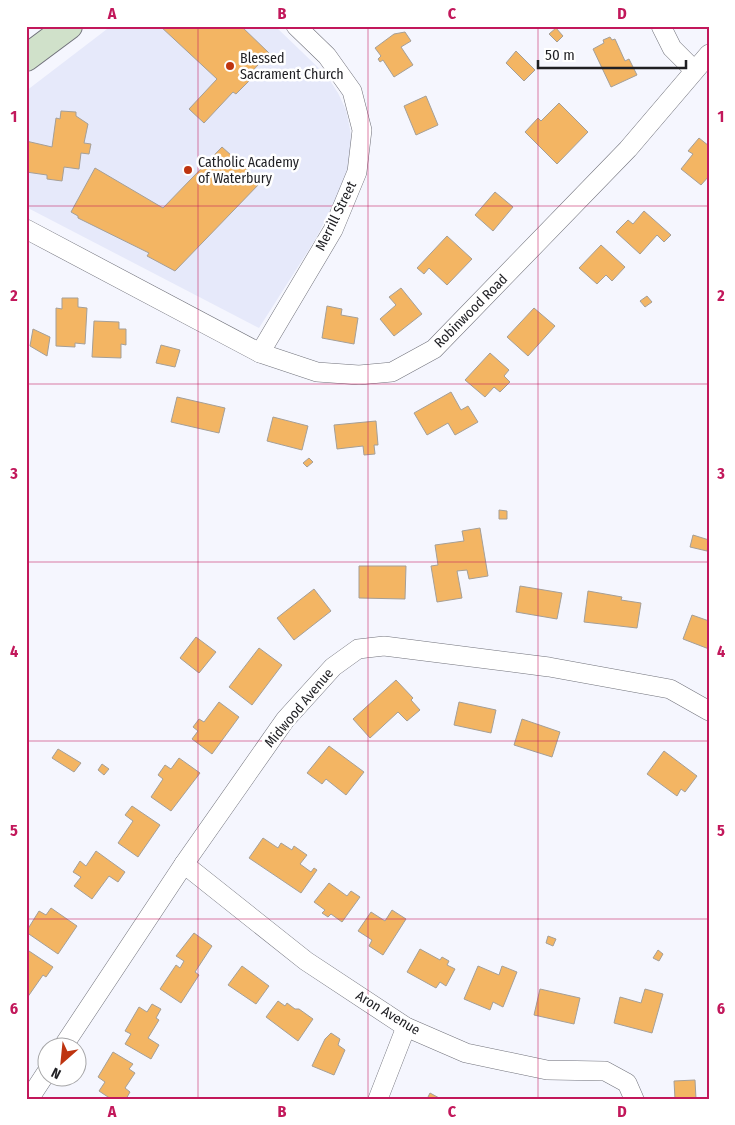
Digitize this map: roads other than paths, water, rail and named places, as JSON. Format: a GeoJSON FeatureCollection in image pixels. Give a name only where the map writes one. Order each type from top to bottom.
{"type":"FeatureCollection","features":[{"type":"Feature","properties":{"kind":"street"},"geometry":{"type":"LineString","coordinates":[[26,58],[69,26]]}},
{"type":"Feature","properties":{"kind":"street","name":"Merrill Street"},"geometry":{"type":"LineString","coordinates":[[260,353],[333,230],[357,172],[362,130],[352,91],[326,56],[296,26]]}},
{"type":"Feature","properties":{"kind":"street"},"geometry":{"type":"LineString","coordinates":[[661,26],[672,48],[694,70]]}},
{"type":"Feature","properties":{"kind":"street","name":"Robinwood Road"},"geometry":{"type":"LineString","coordinates":[[26,229],[260,353],[317,372],[360,375],[392,372],[434,349],[628,148],[709,54]]}},
{"type":"Feature","properties":{"kind":"street","name":"Midwood Avenue"},"geometry":{"type":"LineString","coordinates":[[69,1038],[184,864],[285,720],[333,667],[358,649],[384,646],[549,667],[670,689],[709,711]]}},
{"type":"Feature","properties":{"kind":"street","name":"Aron Avenue"},"geometry":{"type":"LineString","coordinates":[[184,864],[306,961],[406,1028],[466,1053],[547,1070],[605,1071],[630,1091]]}},
{"type":"Feature","properties":{"kind":"street"},"geometry":{"type":"LineString","coordinates":[[378,1099],[406,1028]]}},
{"type":"Feature","properties":{"kind":"street"},"geometry":{"type":"LineString","coordinates":[[29,1099],[38,1085]]}},
{"type":"Feature","properties":{"kind":"place","name":"Blessed Sacrament Church"},"geometry":{"type":"Point","coordinates":[230,66]}},
{"type":"Feature","properties":{"kind":"place","name":"Catholic Academy of Waterbury"},"geometry":{"type":"Point","coordinates":[188,170]}}]}
